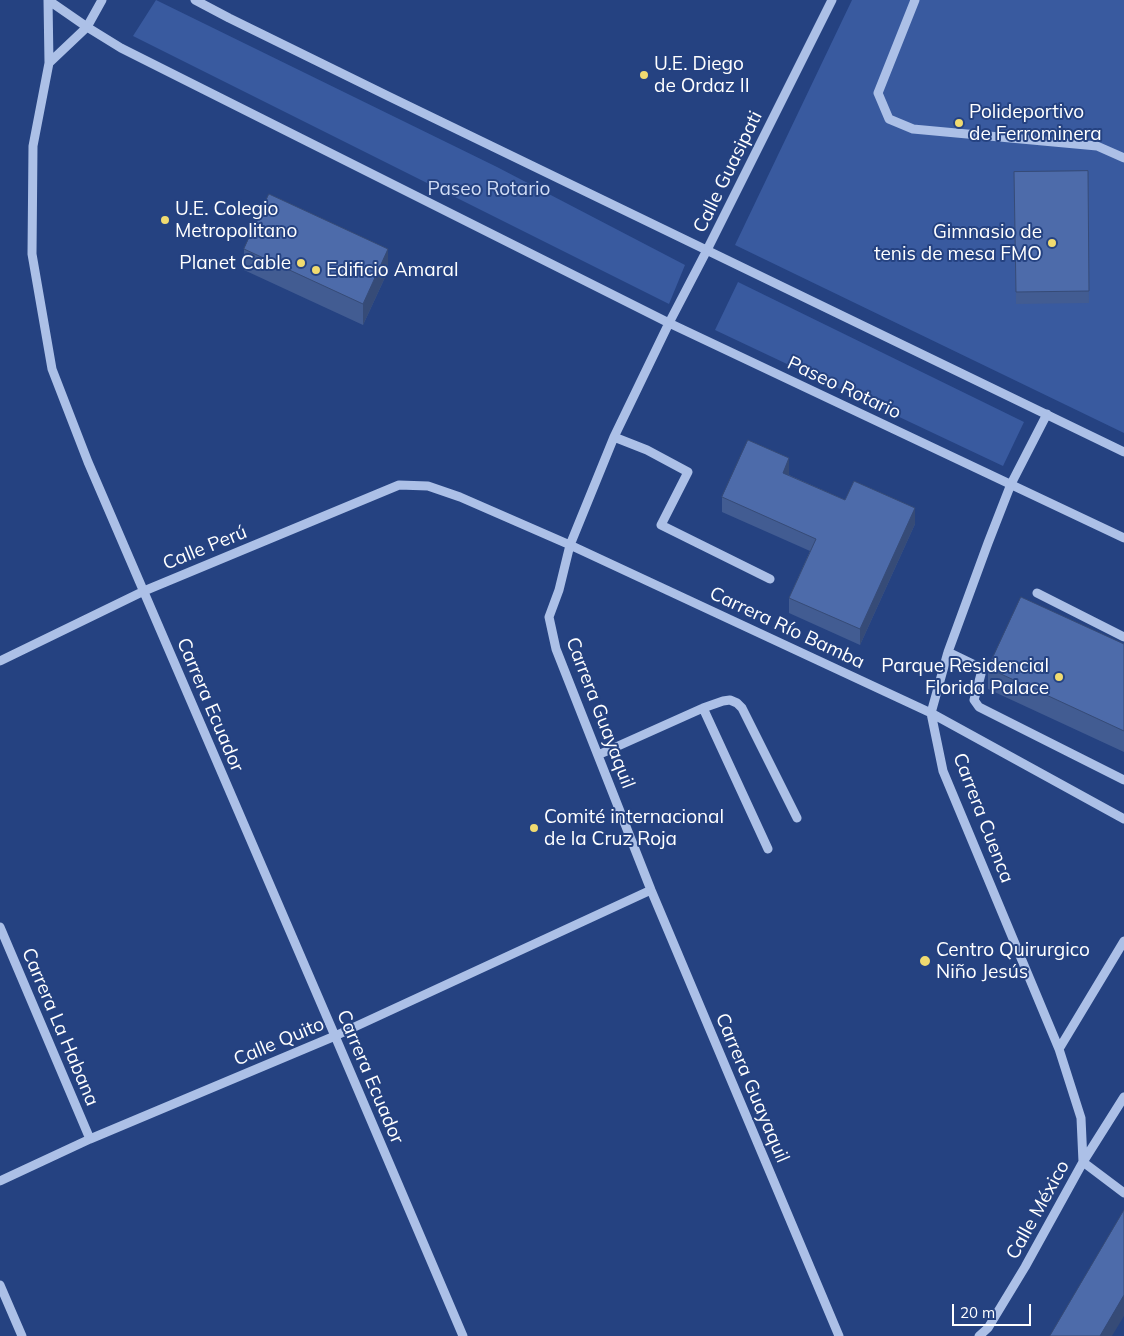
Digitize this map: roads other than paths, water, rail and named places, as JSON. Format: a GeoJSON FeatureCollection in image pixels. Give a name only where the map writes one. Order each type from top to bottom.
{"type":"FeatureCollection","features":[{"type":"Feature","properties":{"kind":"street","name":"Paseo Rotario"},"geometry":{"type":"LineString","coordinates":[[48,0],[121,48],[669,322],[1124,538]]}},
{"type":"Feature","properties":{"kind":"street","name":"Carrera Ecuador"},"geometry":{"type":"LineString","coordinates":[[48,0],[48,63],[33,146],[32,254],[52,369],[88,462],[463,1336]]}},
{"type":"Feature","properties":{"kind":"street"},"geometry":{"type":"LineString","coordinates":[[48,63],[87,27],[102,0]]}},
{"type":"Feature","properties":{"kind":"street"},"geometry":{"type":"LineString","coordinates":[[195,0],[292,49],[1124,452]]}},
{"type":"Feature","properties":{"kind":"street","name":"Calle Guasipati"},"geometry":{"type":"LineString","coordinates":[[669,322],[832,0]]}},
{"type":"Feature","properties":{"kind":"street"},"geometry":{"type":"LineString","coordinates":[[915,0],[878,93],[889,119],[913,129],[1097,146],[1124,158]]}},
{"type":"Feature","properties":{"kind":"street","name":"Carrera Guayaquil"},"geometry":{"type":"LineString","coordinates":[[669,322],[614,436],[570,545],[559,590],[549,617],[556,649],[651,890],[839,1336]]}},
{"type":"Feature","properties":{"kind":"street","name":"Carrera Cuenca"},"geometry":{"type":"LineString","coordinates":[[1047,414],[1011,484],[948,652],[931,713],[943,771],[1059,1049],[1081,1118],[1083,1162]]}},
{"type":"Feature","properties":{"kind":"street"},"geometry":{"type":"LineString","coordinates":[[614,436],[647,450],[688,472],[661,525],[770,579]]}},
{"type":"Feature","properties":{"kind":"street","name":"Calle Perú"},"geometry":{"type":"LineString","coordinates":[[0,661],[144,591],[399,485],[428,486]]}},
{"type":"Feature","properties":{"kind":"street","name":"Carrera Río Bamba"},"geometry":{"type":"LineString","coordinates":[[428,486],[460,497],[570,545],[931,713],[1124,819]]}},
{"type":"Feature","properties":{"kind":"street"},"geometry":{"type":"LineString","coordinates":[[1037,593],[1124,637]]}},
{"type":"Feature","properties":{"kind":"street"},"geometry":{"type":"LineString","coordinates":[[948,652],[979,667],[981,674],[974,700],[979,707],[1124,780]]}},
{"type":"Feature","properties":{"kind":"street"},"geometry":{"type":"LineString","coordinates":[[598,755],[704,708],[730,700],[742,708],[797,818]]}},
{"type":"Feature","properties":{"kind":"street"},"geometry":{"type":"LineString","coordinates":[[704,708],[768,849]]}},
{"type":"Feature","properties":{"kind":"street","name":"Calle Quito"},"geometry":{"type":"LineString","coordinates":[[0,1181],[90,1139],[335,1036],[651,890]]}},
{"type":"Feature","properties":{"kind":"street","name":"Carrera La Habana"},"geometry":{"type":"LineString","coordinates":[[0,928],[90,1139]]}},
{"type":"Feature","properties":{"kind":"street"},"geometry":{"type":"LineString","coordinates":[[1059,1049],[1124,941]]}},
{"type":"Feature","properties":{"kind":"street","name":"Calle México"},"geometry":{"type":"LineString","coordinates":[[979,1336],[988,1328],[1025,1267],[1083,1162],[1124,1097]]}},
{"type":"Feature","properties":{"kind":"street"},"geometry":{"type":"LineString","coordinates":[[1083,1162],[1124,1193]]}},
{"type":"Feature","properties":{"kind":"street"},"geometry":{"type":"LineString","coordinates":[[0,1285],[22,1336]]}},
{"type":"Feature","properties":{"kind":"place","name":"U.E. Diego de Ordaz II"},"geometry":{"type":"Point","coordinates":[644,75]}},
{"type":"Feature","properties":{"kind":"place","name":"Polideportivo de Ferrominera"},"geometry":{"type":"Point","coordinates":[959,123]}},
{"type":"Feature","properties":{"kind":"place","name":"U.E. Colegio Metropolitano"},"geometry":{"type":"Point","coordinates":[165,220]}},
{"type":"Feature","properties":{"kind":"place","name":"Gimnasio de tenis de mesa FMO"},"geometry":{"type":"Point","coordinates":[1052,243]}},
{"type":"Feature","properties":{"kind":"place","name":"Planet Cable"},"geometry":{"type":"Point","coordinates":[301,263]}},
{"type":"Feature","properties":{"kind":"place","name":"Edificio Amaral"},"geometry":{"type":"Point","coordinates":[316,270]}},
{"type":"Feature","properties":{"kind":"place","name":"Parque Residencial Florida Palace"},"geometry":{"type":"Point","coordinates":[1059,677]}},
{"type":"Feature","properties":{"kind":"place","name":"Comité internacional de la Cruz Roja"},"geometry":{"type":"Point","coordinates":[534,828]}},
{"type":"Feature","properties":{"kind":"place","name":"Centro Quirurgico Niño Jesús"},"geometry":{"type":"Point","coordinates":[925,961]}}]}
